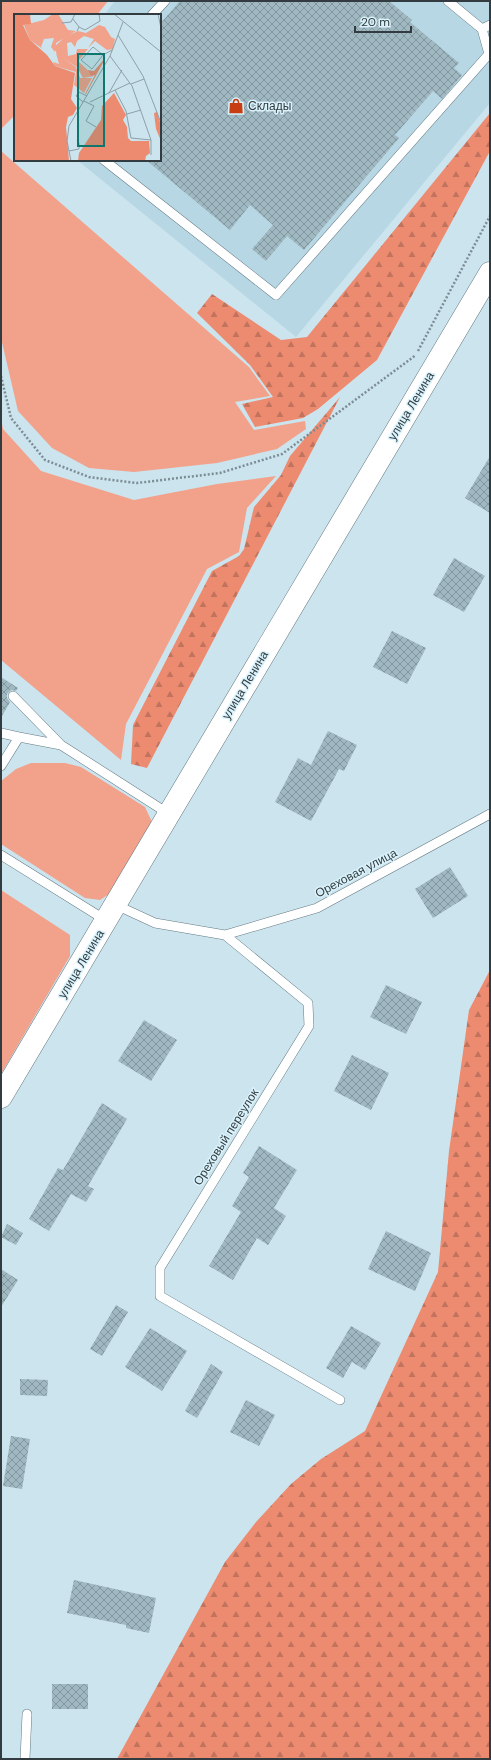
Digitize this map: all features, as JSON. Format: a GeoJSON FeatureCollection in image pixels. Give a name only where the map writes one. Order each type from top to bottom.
{"type":"FeatureCollection","features":[{"type":"Feature","properties":{"kind":"main road","name":"улица Ленина"},"geometry":{"type":"LineString","coordinates":[[1,1097],[490,273]]}},
{"type":"Feature","properties":{"kind":"lane"},"geometry":{"type":"LineString","coordinates":[[153,14],[165,1]]}},
{"type":"Feature","properties":{"kind":"lane"},"geometry":{"type":"LineString","coordinates":[[105,161],[276,295],[489,54],[486,27],[448,1]]}},
{"type":"Feature","properties":{"kind":"lane"},"geometry":{"type":"LineString","coordinates":[[13,696],[61,745],[169,814]]}},
{"type":"Feature","properties":{"kind":"lane"},"geometry":{"type":"LineString","coordinates":[[1,733],[61,745]]}},
{"type":"Feature","properties":{"kind":"lane"},"geometry":{"type":"LineString","coordinates":[[1,766],[19,737]]}},
{"type":"Feature","properties":{"kind":"lane","name":"Ореховая улица"},"geometry":{"type":"LineString","coordinates":[[225,935],[316,908],[490,814]]}},
{"type":"Feature","properties":{"kind":"lane","name":"Ореховый переулок"},"geometry":{"type":"LineString","coordinates":[[1,855],[111,913],[155,923],[225,935],[308,1003],[309,1026],[160,1268],[160,1296],[340,1400]]}},
{"type":"Feature","properties":{"kind":"lane"},"geometry":{"type":"LineString","coordinates":[[25,1759],[27,1714]]}},
{"type":"Feature","properties":{"kind":"path"},"geometry":{"type":"LineString","coordinates":[[1,376],[11,418],[45,460],[90,477],[137,483],[220,473],[282,454],[415,356],[490,216]]}},
{"type":"Feature","properties":{"kind":"shaded area"},"geometry":{"type":"Polygon","coordinates":[[[1,1],[108,1],[98,14],[14,14],[14,116],[1,129],[1,1]]]}},
{"type":"Feature","properties":{"kind":"shaded area"},"geometry":{"type":"Polygon","coordinates":[[[115,1],[490,1],[490,103],[296,337],[78,161],[161,161],[161,14],[105,14],[115,1]]]}},
{"type":"Feature","properties":{"kind":"shaded area"},"geometry":{"type":"Polygon","coordinates":[[[1,151],[249,367],[270,396],[235,402],[254,430],[305,421],[306,429],[277,449],[217,463],[134,472],[89,468],[52,448],[18,411],[1,338],[1,151]]]}},
{"type":"Feature","properties":{"kind":"shaded area"},"geometry":{"type":"Polygon","coordinates":[[[1,419],[3,429],[41,471],[134,500],[217,484],[276,476],[247,508],[239,552],[207,569],[126,724],[121,760],[1,660],[1,419]]]}},
{"type":"Feature","properties":{"kind":"shaded area"},"geometry":{"type":"Polygon","coordinates":[[[31,763],[65,763],[81,767],[145,807],[152,822],[112,892],[100,900],[85,898],[1,844],[1,781],[16,769],[31,763]]]}},
{"type":"Feature","properties":{"kind":"shaded area"},"geometry":{"type":"Polygon","coordinates":[[[1,890],[70,935],[70,956],[1,1074],[1,890]]]}},
{"type":"Feature","properties":{"kind":"green space"},"geometry":{"type":"Polygon","coordinates":[[[490,113],[490,151],[377,360],[318,409],[303,418],[255,427],[242,404],[273,397],[250,365],[197,313],[212,294],[281,340],[307,337],[490,113]]]}},
{"type":"Feature","properties":{"kind":"green space"},"geometry":{"type":"Polygon","coordinates":[[[340,397],[147,768],[131,764],[133,725],[212,571],[239,556],[244,549],[254,507],[281,475],[290,456],[340,397]]]}},
{"type":"Feature","properties":{"kind":"green space"},"geometry":{"type":"Polygon","coordinates":[[[490,970],[490,1759],[117,1759],[225,1562],[256,1522],[291,1484],[321,1459],[365,1431],[438,1272],[449,1151],[469,1010],[490,970]]]}},
{"type":"Feature","properties":{"kind":"building"},"geometry":{"type":"Polygon","coordinates":[[[180,1],[389,1],[412,20],[410,22],[459,63],[454,68],[462,75],[442,99],[433,91],[395,135],[399,138],[304,250],[287,236],[266,261],[252,249],[273,225],[250,205],[230,230],[147,161],[161,161],[161,23],[180,1]]]}},
{"type":"Feature","properties":{"kind":"building"},"geometry":{"type":"Polygon","coordinates":[[[490,456],[490,513],[465,498],[490,456]]]}},
{"type":"Feature","properties":{"kind":"building"},"geometry":{"type":"Polygon","coordinates":[[[454,558],[485,576],[464,612],[433,595],[454,558]]]}},
{"type":"Feature","properties":{"kind":"building"},"geometry":{"type":"Polygon","coordinates":[[[392,631],[426,648],[407,684],[373,667],[392,631]]]}},
{"type":"Feature","properties":{"kind":"building"},"geometry":{"type":"Polygon","coordinates":[[[1,677],[18,688],[16,691],[11,690],[7,694],[7,698],[10,702],[1,718],[1,677]]]}},
{"type":"Feature","properties":{"kind":"building"},"geometry":{"type":"Polygon","coordinates":[[[328,731],[357,745],[344,771],[339,769],[311,821],[275,802],[298,758],[311,765],[328,731]]]}},
{"type":"Feature","properties":{"kind":"building"},"geometry":{"type":"Polygon","coordinates":[[[450,867],[468,896],[433,918],[415,889],[450,867]]]}},
{"type":"Feature","properties":{"kind":"building"},"geometry":{"type":"Polygon","coordinates":[[[386,985],[422,1002],[406,1034],[370,1017],[386,985]]]}},
{"type":"Feature","properties":{"kind":"building"},"geometry":{"type":"Polygon","coordinates":[[[144,1020],[177,1040],[151,1081],[118,1061],[144,1020]]]}},
{"type":"Feature","properties":{"kind":"building"},"geometry":{"type":"Polygon","coordinates":[[[352,1055],[389,1073],[371,1110],[334,1091],[352,1055]]]}},
{"type":"Feature","properties":{"kind":"building"},"geometry":{"type":"Polygon","coordinates":[[[102,1103],[127,1119],[88,1186],[94,1189],[86,1202],[71,1194],[49,1231],[29,1219],[58,1168],[63,1170],[102,1103]]]}},
{"type":"Feature","properties":{"kind":"building"},"geometry":{"type":"Polygon","coordinates":[[[259,1146],[297,1170],[274,1208],[286,1216],[268,1245],[257,1238],[233,1280],[209,1266],[241,1212],[232,1206],[249,1177],[243,1173],[259,1146]]]}},
{"type":"Feature","properties":{"kind":"building"},"geometry":{"type":"Polygon","coordinates":[[[7,1224],[23,1233],[16,1245],[1,1237],[7,1224]]]}},
{"type":"Feature","properties":{"kind":"building"},"geometry":{"type":"Polygon","coordinates":[[[386,1231],[431,1253],[415,1291],[368,1269],[386,1231]]]}},
{"type":"Feature","properties":{"kind":"building"},"geometry":{"type":"Polygon","coordinates":[[[1,1269],[18,1280],[1,1307],[1,1269]]]}},
{"type":"Feature","properties":{"kind":"building"},"geometry":{"type":"Polygon","coordinates":[[[116,1305],[128,1312],[102,1356],[90,1349],[116,1305]]]}},
{"type":"Feature","properties":{"kind":"building"},"geometry":{"type":"Polygon","coordinates":[[[351,1326],[381,1343],[365,1370],[352,1362],[343,1378],[326,1368],[351,1326]]]}},
{"type":"Feature","properties":{"kind":"building"},"geometry":{"type":"Polygon","coordinates":[[[150,1328],[187,1351],[162,1391],[125,1367],[150,1328]]]}},
{"type":"Feature","properties":{"kind":"building"},"geometry":{"type":"Polygon","coordinates":[[[211,1364],[223,1372],[197,1418],[185,1411],[211,1364]]]}},
{"type":"Feature","properties":{"kind":"building"},"geometry":{"type":"Polygon","coordinates":[[[20,1379],[48,1380],[47,1396],[20,1395],[20,1379]]]}},
{"type":"Feature","properties":{"kind":"building"},"geometry":{"type":"Polygon","coordinates":[[[246,1400],[275,1415],[259,1446],[230,1432],[246,1400]]]}},
{"type":"Feature","properties":{"kind":"building"},"geometry":{"type":"Polygon","coordinates":[[[11,1436],[30,1439],[22,1489],[3,1486],[11,1436]]]}},
{"type":"Feature","properties":{"kind":"building"},"geometry":{"type":"Polygon","coordinates":[[[74,1580],[156,1598],[149,1633],[126,1628],[126,1625],[67,1613],[74,1580]]]}},
{"type":"Feature","properties":{"kind":"building"},"geometry":{"type":"Polygon","coordinates":[[[52,1684],[88,1684],[88,1709],[52,1709],[52,1684]]]}},
{"type":"Feature","properties":{"kind":"place","name":"Склады"},"geometry":{"type":"Point","coordinates":[236,106]}}]}
